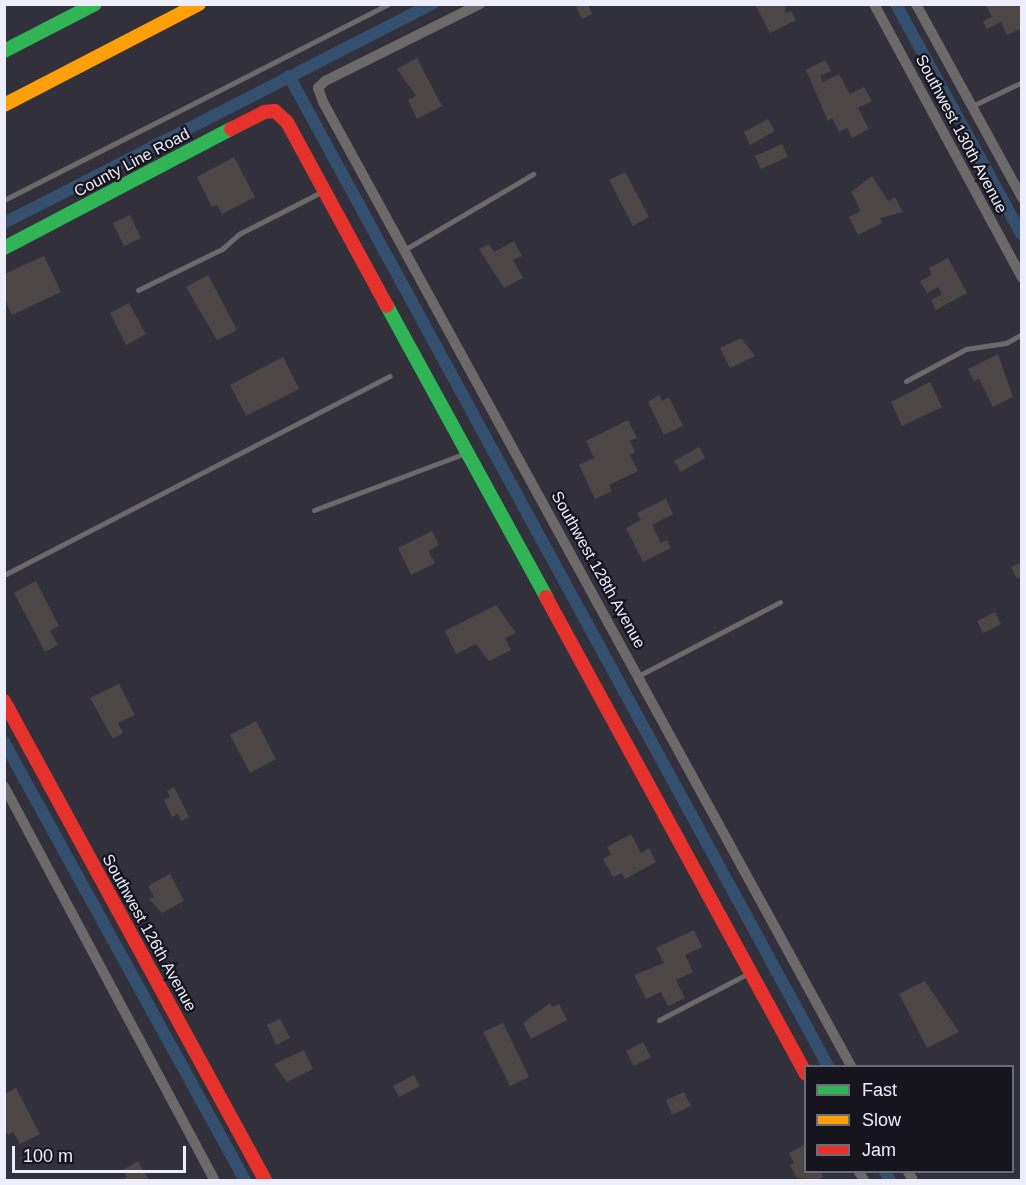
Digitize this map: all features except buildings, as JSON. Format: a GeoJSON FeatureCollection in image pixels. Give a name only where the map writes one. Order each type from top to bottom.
{"type":"FeatureCollection","features":[{"type":"Feature","properties":{"kind":"main road"},"geometry":{"type":"LineString","coordinates":[[4,51],[95,4]]}},
{"type":"Feature","properties":{"kind":"main road"},"geometry":{"type":"LineString","coordinates":[[4,105],[199,4]]}},
{"type":"Feature","properties":{"kind":"main road","name":"County Line Road"},"geometry":{"type":"LineString","coordinates":[[4,248],[264,112],[275,111],[287,122],[324,190]]}},
{"type":"Feature","properties":{"kind":"main road"},"geometry":{"type":"LineString","coordinates":[[324,190],[804,1070]]}},
{"type":"Feature","properties":{"kind":"main road","name":"Southwest 126th Avenue"},"geometry":{"type":"LineString","coordinates":[[4,701],[265,1180]]}},
{"type":"Feature","properties":{"kind":"street","name":"Southwest 128th Avenue"},"geometry":{"type":"LineString","coordinates":[[480,4],[318,88],[404,250],[850,1065]]}},
{"type":"Feature","properties":{"kind":"street","name":"Southwest 130th Avenue"},"geometry":{"type":"LineString","coordinates":[[874,4],[1022,278]]}},
{"type":"Feature","properties":{"kind":"street","name":"Southwest 130th Avenue"},"geometry":{"type":"LineString","coordinates":[[916,4],[1022,198]]}},
{"type":"Feature","properties":{"kind":"street"},"geometry":{"type":"LineString","coordinates":[[4,786],[214,1180]]}},
{"type":"Feature","properties":{"kind":"lane"},"geometry":{"type":"LineString","coordinates":[[4,200],[388,4]]}},
{"type":"Feature","properties":{"kind":"lane"},"geometry":{"type":"LineString","coordinates":[[972,106],[1022,82]]}},
{"type":"Feature","properties":{"kind":"lane"},"geometry":{"type":"LineString","coordinates":[[404,250],[533,174]]}},
{"type":"Feature","properties":{"kind":"lane"},"geometry":{"type":"LineString","coordinates":[[138,290],[222,249],[239,234],[324,190]]}},
{"type":"Feature","properties":{"kind":"lane"},"geometry":{"type":"LineString","coordinates":[[906,381],[966,349],[1006,343],[1022,334]]}},
{"type":"Feature","properties":{"kind":"lane"},"geometry":{"type":"LineString","coordinates":[[4,575],[390,376]]}},
{"type":"Feature","properties":{"kind":"lane"},"geometry":{"type":"LineString","coordinates":[[314,510],[467,453]]}},
{"type":"Feature","properties":{"kind":"lane"},"geometry":{"type":"LineString","coordinates":[[637,677],[780,602]]}},
{"type":"Feature","properties":{"kind":"lane"},"geometry":{"type":"LineString","coordinates":[[659,1020],[750,972]]}},
{"type":"Feature","properties":{"kind":"waterway"},"geometry":{"type":"LineString","coordinates":[[4,223],[432,4]]}},
{"type":"Feature","properties":{"kind":"waterway"},"geometry":{"type":"LineString","coordinates":[[896,4],[1022,235]]}},
{"type":"Feature","properties":{"kind":"waterway"},"geometry":{"type":"LineString","coordinates":[[289,76],[827,1065]]}},
{"type":"Feature","properties":{"kind":"waterway"},"geometry":{"type":"LineString","coordinates":[[4,742],[245,1180]]}},
{"type":"Feature","properties":{"kind":"waterway"},"geometry":{"type":"LineString","coordinates":[[886,1173],[890,1180]]}},
{"type":"Feature","properties":{"kind":"traffic: fast"},"geometry":{"type":"LineString","coordinates":[[4,51],[95,4]]}},
{"type":"Feature","properties":{"kind":"traffic: fast"},"geometry":{"type":"LineString","coordinates":[[4,248],[231,129]]}},
{"type":"Feature","properties":{"kind":"traffic: fast"},"geometry":{"type":"LineString","coordinates":[[387,306],[546,597]]}},
{"type":"Feature","properties":{"kind":"traffic: slow"},"geometry":{"type":"LineString","coordinates":[[4,105],[199,4]]}},
{"type":"Feature","properties":{"kind":"traffic: jam"},"geometry":{"type":"LineString","coordinates":[[231,129],[264,112],[275,111],[287,122],[387,306]]}},
{"type":"Feature","properties":{"kind":"traffic: jam"},"geometry":{"type":"LineString","coordinates":[[546,597],[804,1070]]}},
{"type":"Feature","properties":{"kind":"traffic: jam"},"geometry":{"type":"LineString","coordinates":[[4,701],[265,1180]]}}]}
